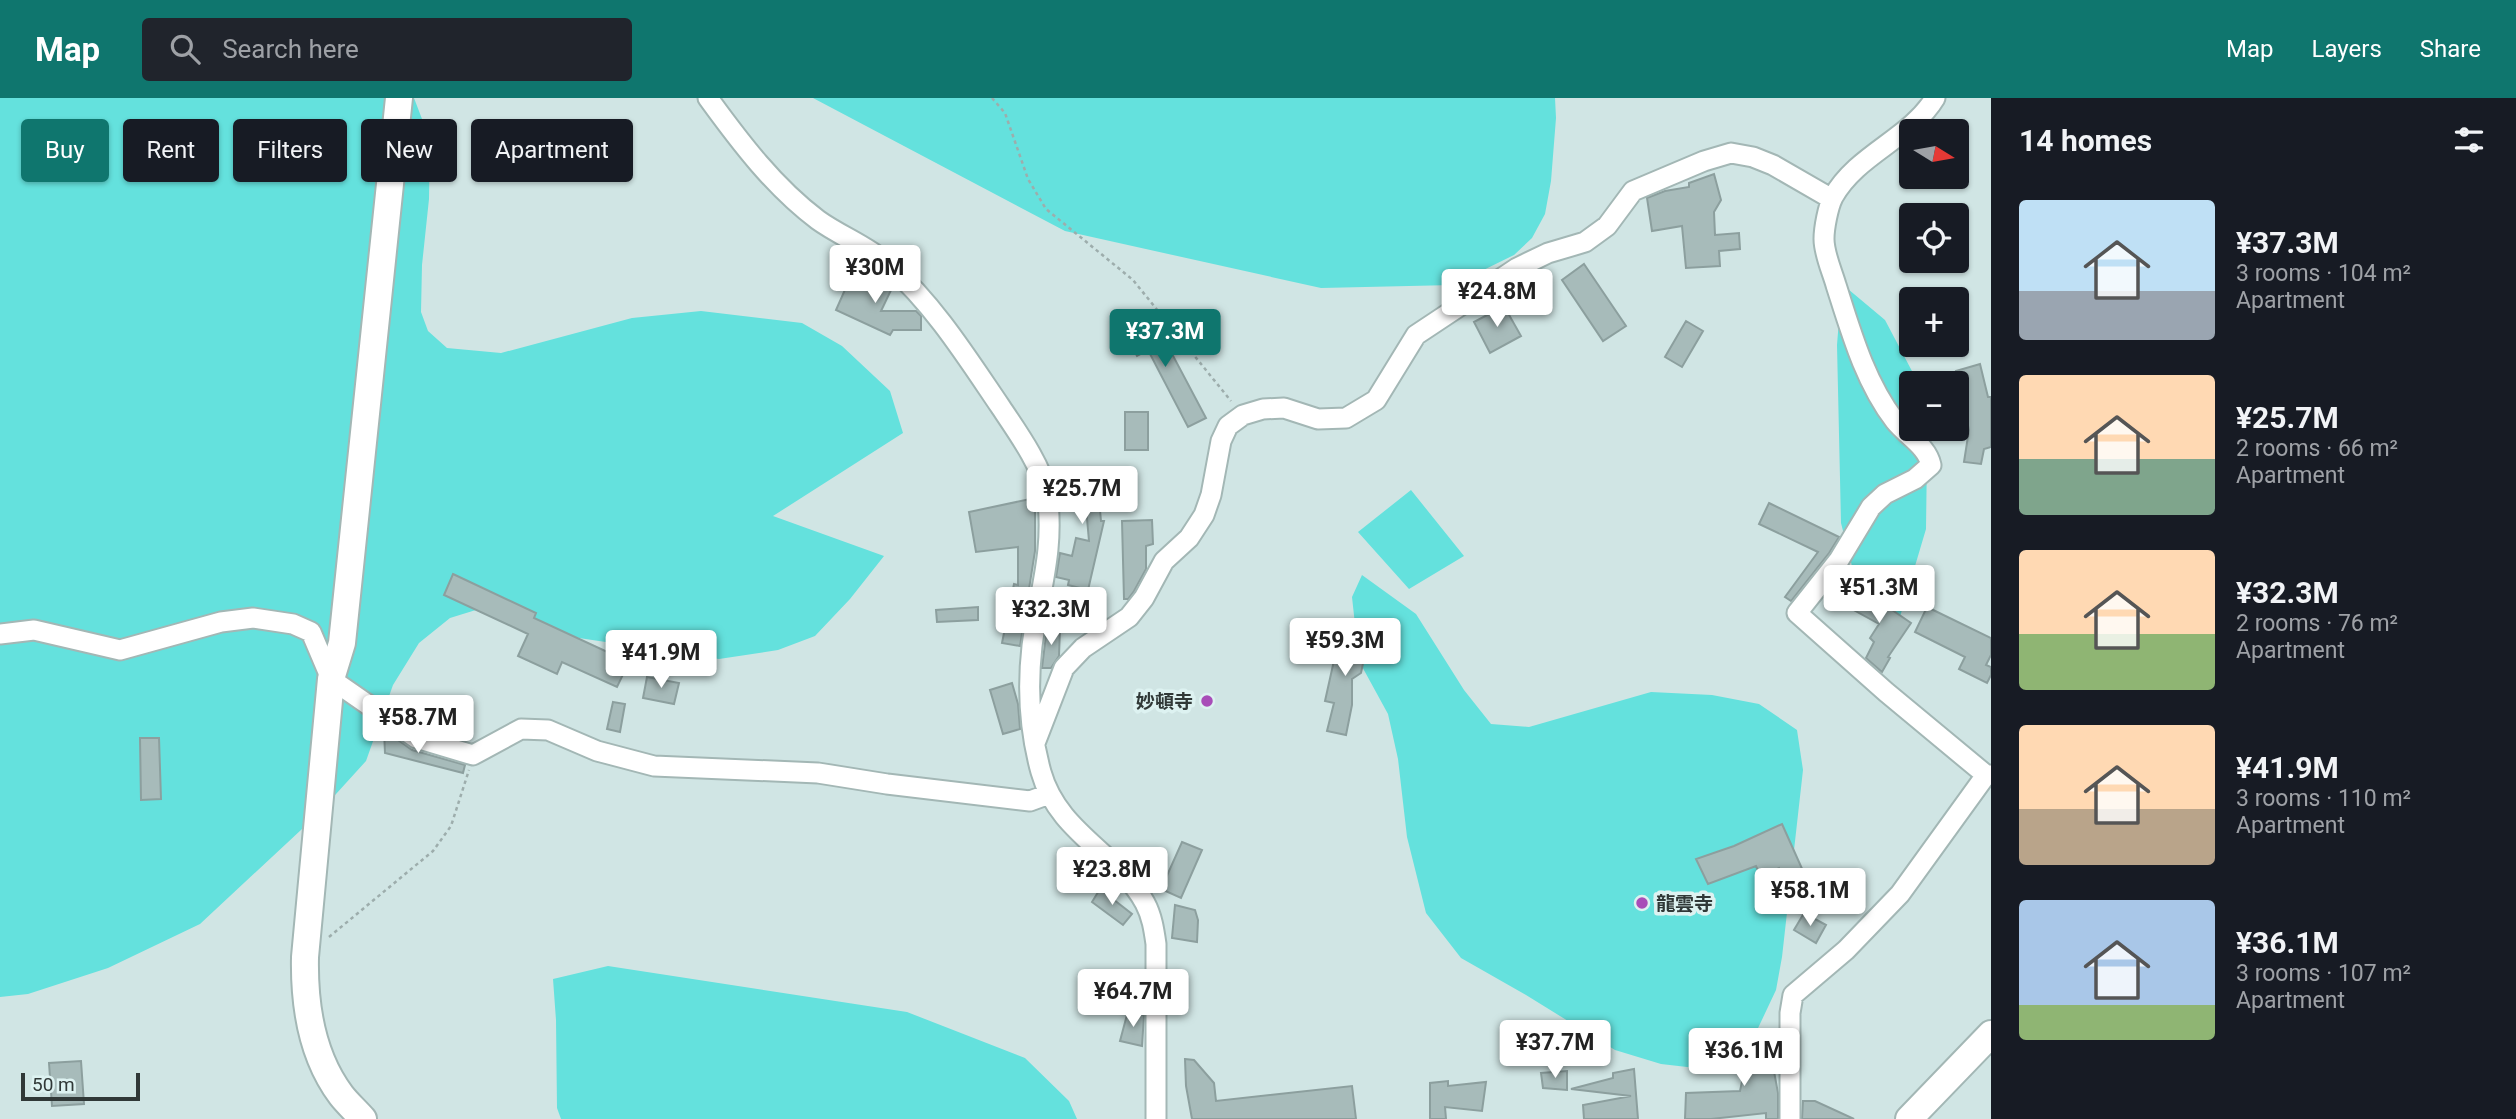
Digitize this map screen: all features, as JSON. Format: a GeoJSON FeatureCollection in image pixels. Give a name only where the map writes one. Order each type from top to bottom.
{"type":"FeatureCollection","features":[{"type":"Feature","properties":{"kind":"street"},"geometry":{"type":"LineString","coordinates":[[363,1119],[340,1094],[310,1028],[305,995],[305,957],[331,679],[342,643],[399,98]]}},
{"type":"Feature","properties":{"kind":"street"},"geometry":{"type":"LineString","coordinates":[[708,98],[741,143],[774,180],[818,220],[869,250],[905,280],[942,321],[1026,445],[1046,492],[1050,541],[1032,645],[1028,706],[1035,745],[1049,794],[1072,827],[1133,887],[1145,904],[1152,924],[1157,970],[1156,1119]]}},
{"type":"Feature","properties":{"kind":"street"},"geometry":{"type":"LineString","coordinates":[[1790,1119],[1790,1013],[1793,995],[1846,950],[1900,894],[1988,775],[1886,692],[1797,613],[1839,560],[1871,507],[1885,494],[1916,479],[1931,465],[1928,454],[1896,422],[1875,390],[1855,343],[1824,238],[1832,199],[1859,165],[1906,130],[1935,98]]}},
{"type":"Feature","properties":{"kind":"street"},"geometry":{"type":"LineString","coordinates":[[1035,745],[1064,668],[1083,648],[1129,617],[1144,598],[1164,561],[1189,538],[1204,515],[1211,495],[1221,441],[1228,426],[1243,415],[1263,409],[1284,408],[1318,419],[1346,418],[1376,400],[1416,335],[1517,268],[1548,253],[1585,243],[1607,226],[1633,191],[1704,161],[1731,153],[1753,157],[1773,165],[1832,199]]}},
{"type":"Feature","properties":{"kind":"street"},"geometry":{"type":"LineString","coordinates":[[0,634],[34,630],[120,650],[221,622],[253,618],[293,624],[311,632],[331,679],[415,738],[472,755],[521,729],[548,730],[597,751],[654,766],[818,773],[1030,801],[1049,794]]}},
{"type":"Feature","properties":{"kind":"street"},"geometry":{"type":"LineString","coordinates":[[1909,1119],[1991,1034]]}},
{"type":"Feature","properties":{"kind":"path"},"geometry":{"type":"LineString","coordinates":[[992,98],[1004,113],[1028,179],[1046,209],[1133,280],[1243,415]]}},
{"type":"Feature","properties":{"kind":"path"},"geometry":{"type":"LineString","coordinates":[[305,957],[433,851],[451,826],[472,755]]}},
{"type":"Feature","properties":{"kind":"shaded area"},"geometry":{"type":"Polygon","coordinates":[[[0,98],[414,98],[422,119],[361,119],[361,182],[429,182],[421,312],[428,331],[447,348],[501,353],[632,318],[701,311],[802,323],[842,346],[890,391],[903,433],[773,516],[884,556],[850,599],[815,636],[778,650],[719,659],[579,638],[492,605],[450,618],[419,643],[393,685],[366,761],[316,816],[200,924],[108,968],[28,994],[0,997],[0,98]]]}},
{"type":"Feature","properties":{"kind":"shaded area"},"geometry":{"type":"Polygon","coordinates":[[[813,98],[1555,98],[1556,118],[1551,181],[1545,214],[1532,238],[1514,255],[1453,285],[1321,288],[1065,231],[813,98]]]}},
{"type":"Feature","properties":{"kind":"shaded area"},"geometry":{"type":"Polygon","coordinates":[[[1848,289],[1885,320],[1899,346],[1899,357],[1905,357],[1912,371],[1899,371],[1899,441],[1925,441],[1926,529],[1899,620],[1877,611],[1855,578],[1841,523],[1837,345],[1840,307],[1848,289]]]}},
{"type":"Feature","properties":{"kind":"shaded area"},"geometry":{"type":"Polygon","coordinates":[[[1411,490],[1464,556],[1409,589],[1358,532],[1411,490]]]}},
{"type":"Feature","properties":{"kind":"shaded area"},"geometry":{"type":"Polygon","coordinates":[[[1362,575],[1416,614],[1464,690],[1491,724],[1529,727],[1651,692],[1712,695],[1759,704],[1797,730],[1803,770],[1776,990],[1751,1043],[1722,1071],[1661,1064],[1615,1050],[1461,958],[1426,913],[1407,837],[1398,759],[1388,714],[1359,661],[1352,597],[1362,575]]]}},
{"type":"Feature","properties":{"kind":"shaded area"},"geometry":{"type":"Polygon","coordinates":[[[608,966],[907,1012],[1025,1058],[1069,1101],[1077,1119],[561,1119],[557,1108],[553,979],[608,966]]]}},
{"type":"Feature","properties":{"kind":"building"},"geometry":{"type":"Polygon","coordinates":[[[1714,174],[1721,200],[1714,212],[1715,235],[1739,233],[1740,249],[1719,251],[1720,266],[1686,268],[1682,226],[1652,231],[1647,198],[1665,191],[1689,187],[1689,183],[1714,174]]]}},
{"type":"Feature","properties":{"kind":"building"},"geometry":{"type":"Polygon","coordinates":[[[1584,264],[1626,326],[1603,341],[1562,280],[1584,264]]]}},
{"type":"Feature","properties":{"kind":"building"},"geometry":{"type":"Polygon","coordinates":[[[855,267],[893,286],[881,311],[916,311],[921,316],[921,330],[893,330],[890,335],[836,310],[855,267]]]}},
{"type":"Feature","properties":{"kind":"building"},"geometry":{"type":"Polygon","coordinates":[[[1504,306],[1521,336],[1490,353],[1474,322],[1504,306]]]}},
{"type":"Feature","properties":{"kind":"building"},"geometry":{"type":"Polygon","coordinates":[[[1135,315],[1148,339],[1161,333],[1206,418],[1188,427],[1148,350],[1137,356],[1120,323],[1135,315]]]}},
{"type":"Feature","properties":{"kind":"building"},"geometry":{"type":"Polygon","coordinates":[[[1686,321],[1703,331],[1682,367],[1665,357],[1686,321]]]}},
{"type":"Feature","properties":{"kind":"building"},"geometry":{"type":"Polygon","coordinates":[[[1980,364],[1988,397],[1991,397],[1991,447],[1984,449],[1981,464],[1964,462],[1969,441],[1969,371],[1956,371],[1980,364]]]}},
{"type":"Feature","properties":{"kind":"building"},"geometry":{"type":"Polygon","coordinates":[[[1125,412],[1148,412],[1148,450],[1125,450],[1125,412]]]}},
{"type":"Feature","properties":{"kind":"building"},"geometry":{"type":"Polygon","coordinates":[[[1096,467],[1101,521],[1104,521],[1088,590],[1068,585],[1069,580],[1056,577],[1060,553],[1072,556],[1076,538],[1089,541],[1086,507],[1071,508],[1068,483],[1058,484],[1056,470],[1096,467]]]}},
{"type":"Feature","properties":{"kind":"building"},"geometry":{"type":"Polygon","coordinates":[[[1035,498],[1035,551],[1020,646],[1002,643],[1014,584],[1018,585],[1018,547],[976,552],[969,512],[1035,498]]]}},
{"type":"Feature","properties":{"kind":"building"},"geometry":{"type":"Polygon","coordinates":[[[1769,503],[1839,537],[1791,601],[1785,597],[1818,552],[1759,524],[1769,503]]]}},
{"type":"Feature","properties":{"kind":"building"},"geometry":{"type":"Polygon","coordinates":[[[1152,520],[1153,544],[1146,546],[1146,569],[1134,591],[1128,599],[1124,599],[1122,521],[1152,520]]]}},
{"type":"Feature","properties":{"kind":"building"},"geometry":{"type":"Polygon","coordinates":[[[453,574],[536,613],[534,618],[629,662],[617,687],[562,662],[557,674],[518,656],[528,634],[444,595],[453,574]]]}},
{"type":"Feature","properties":{"kind":"building"},"geometry":{"type":"Polygon","coordinates":[[[1854,585],[1887,603],[1885,605],[1911,623],[1888,657],[1890,658],[1882,672],[1866,658],[1874,642],[1870,638],[1879,624],[1843,604],[1854,585]]]}},
{"type":"Feature","properties":{"kind":"building"},"geometry":{"type":"Polygon","coordinates":[[[978,607],[978,620],[937,622],[936,610],[978,607]]]}},
{"type":"Feature","properties":{"kind":"building"},"geometry":{"type":"Polygon","coordinates":[[[1927,607],[1991,638],[1991,655],[1986,665],[1991,667],[1991,675],[1987,683],[1959,669],[1965,657],[1915,632],[1927,607]]]}},
{"type":"Feature","properties":{"kind":"building"},"geometry":{"type":"Polygon","coordinates":[[[1087,608],[1105,618],[1092,627],[1080,620],[1087,608]]]}},
{"type":"Feature","properties":{"kind":"building"},"geometry":{"type":"Polygon","coordinates":[[[1047,627],[1060,628],[1059,656],[1051,668],[1042,668],[1047,627]]]}},
{"type":"Feature","properties":{"kind":"building"},"geometry":{"type":"Polygon","coordinates":[[[1341,629],[1369,635],[1361,673],[1352,679],[1352,705],[1346,735],[1327,731],[1334,703],[1325,701],[1341,629]]]}},
{"type":"Feature","properties":{"kind":"building"},"geometry":{"type":"Polygon","coordinates":[[[647,677],[679,683],[674,704],[643,698],[647,677]]]}},
{"type":"Feature","properties":{"kind":"building"},"geometry":{"type":"Polygon","coordinates":[[[1012,683],[1018,704],[1020,729],[1003,734],[990,690],[1012,683]]]}},
{"type":"Feature","properties":{"kind":"building"},"geometry":{"type":"Polygon","coordinates":[[[613,702],[625,704],[620,732],[607,729],[613,702]]]}},
{"type":"Feature","properties":{"kind":"building"},"geometry":{"type":"Polygon","coordinates":[[[384,730],[412,750],[465,765],[463,773],[385,753],[384,730]]]}},
{"type":"Feature","properties":{"kind":"building"},"geometry":{"type":"Polygon","coordinates":[[[140,738],[159,738],[161,799],[141,800],[140,738]]]}},
{"type":"Feature","properties":{"kind":"building"},"geometry":{"type":"Polygon","coordinates":[[[1782,824],[1812,891],[1793,899],[1779,868],[1761,877],[1756,866],[1708,884],[1696,859],[1734,846],[1782,824]]]}},
{"type":"Feature","properties":{"kind":"building"},"geometry":{"type":"Polygon","coordinates":[[[1182,842],[1202,850],[1181,898],[1161,889],[1182,842]]]}},
{"type":"Feature","properties":{"kind":"building"},"geometry":{"type":"Polygon","coordinates":[[[1100,889],[1132,914],[1123,925],[1092,902],[1100,889]]]}},
{"type":"Feature","properties":{"kind":"building"},"geometry":{"type":"Polygon","coordinates":[[[1175,905],[1195,910],[1198,920],[1197,942],[1172,938],[1175,905]]]}},
{"type":"Feature","properties":{"kind":"building"},"geometry":{"type":"Polygon","coordinates":[[[1804,913],[1826,925],[1816,943],[1794,930],[1804,913]]]}},
{"type":"Feature","properties":{"kind":"building"},"geometry":{"type":"Polygon","coordinates":[[[1128,1011],[1144,1015],[1142,1046],[1120,1041],[1128,1011]]]}},
{"type":"Feature","properties":{"kind":"building"},"geometry":{"type":"Polygon","coordinates":[[[1579,1032],[1605,1033],[1605,1057],[1575,1055],[1579,1032]]]}},
{"type":"Feature","properties":{"kind":"building"},"geometry":{"type":"Polygon","coordinates":[[[1778,1035],[1778,1066],[1773,1066],[1778,1093],[1778,1119],[1766,1119],[1766,1113],[1685,1119],[1686,1093],[1740,1091],[1751,1039],[1778,1035]]]}},
{"type":"Feature","properties":{"kind":"building"},"geometry":{"type":"Polygon","coordinates":[[[1185,1059],[1194,1060],[1214,1083],[1216,1101],[1352,1086],[1356,1119],[1192,1119],[1186,1086],[1185,1059]]]}},
{"type":"Feature","properties":{"kind":"building"},"geometry":{"type":"Polygon","coordinates":[[[81,1061],[84,1104],[52,1106],[49,1063],[81,1061]]]}},
{"type":"Feature","properties":{"kind":"building"},"geometry":{"type":"Polygon","coordinates":[[[1634,1069],[1638,1119],[1584,1119],[1583,1105],[1631,1096],[1571,1089],[1613,1078],[1613,1073],[1634,1069]]]}},
{"type":"Feature","properties":{"kind":"building"},"geometry":{"type":"Polygon","coordinates":[[[1567,1071],[1567,1090],[1543,1088],[1541,1073],[1567,1071]]]}},
{"type":"Feature","properties":{"kind":"building"},"geometry":{"type":"Polygon","coordinates":[[[1448,1081],[1448,1086],[1486,1082],[1482,1111],[1445,1107],[1446,1119],[1430,1119],[1430,1083],[1448,1081]]]}},
{"type":"Feature","properties":{"kind":"building"},"geometry":{"type":"Polygon","coordinates":[[[1803,1101],[1815,1101],[1854,1119],[1802,1119],[1803,1101]]]}},
{"type":"Feature","properties":{"kind":"place","name":"妙頓寺"},"geometry":{"type":"Point","coordinates":[1207,701]}},
{"type":"Feature","properties":{"kind":"place","name":"龍雲寺"},"geometry":{"type":"Point","coordinates":[1642,903]}}]}
